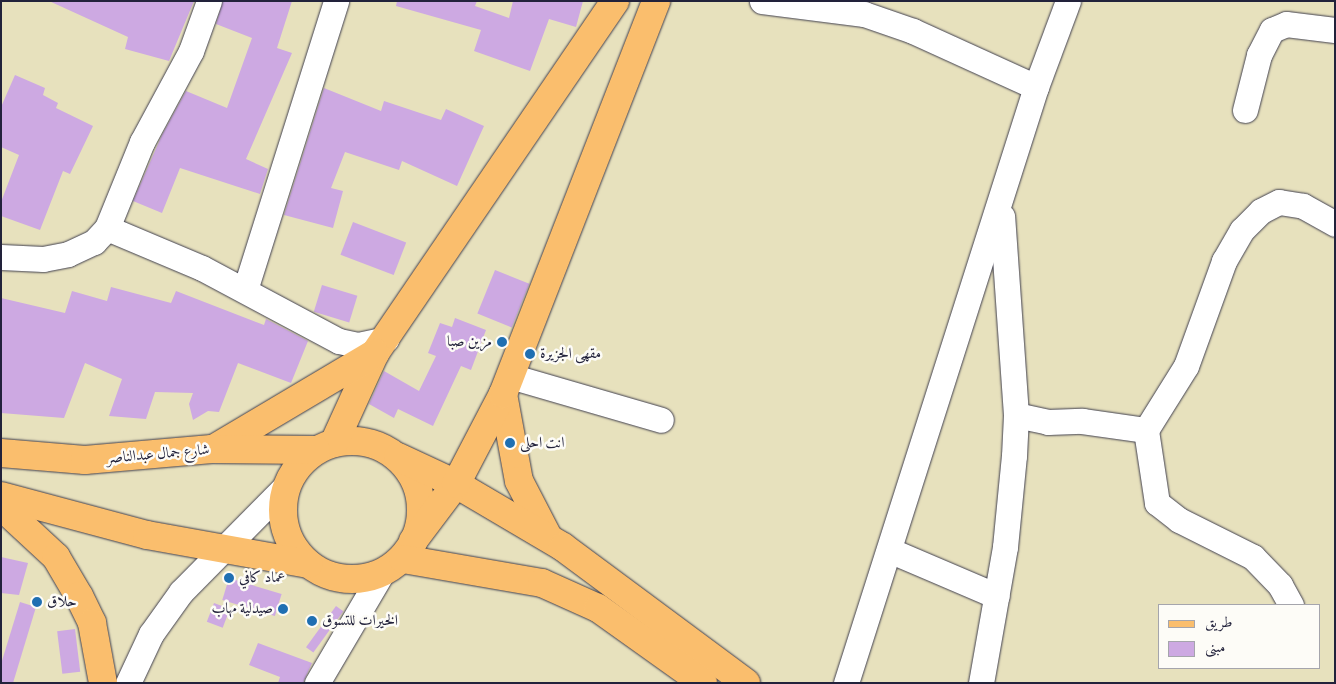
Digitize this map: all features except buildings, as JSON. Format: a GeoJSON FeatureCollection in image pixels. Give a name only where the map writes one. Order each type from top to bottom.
{"type":"FeatureCollection","features":[{"type":"Feature","properties":{"kind":"main road"},"geometry":{"type":"LineString","coordinates":[[325,447],[380,346],[615,1]]}},
{"type":"Feature","properties":{"kind":"main road"},"geometry":{"type":"LineString","coordinates":[[1,496],[219,551],[308,564],[327,575],[350,579],[380,576],[408,550],[456,484],[506,385],[656,1]]}},
{"type":"Feature","properties":{"kind":"main road"},"geometry":{"type":"LineString","coordinates":[[212,449],[380,346]]}},
{"type":"Feature","properties":{"kind":"main road"},"geometry":{"type":"LineString","coordinates":[[506,385],[519,481],[549,538]]}},
{"type":"Feature","properties":{"kind":"main road"},"geometry":{"type":"LineString","coordinates":[[308,564],[285,528],[287,485],[301,463],[325,447],[365,442],[456,484],[549,538],[746,683]]}},
{"type":"Feature","properties":{"kind":"main road","name":"شارع جمال عبدالناصر"},"geometry":{"type":"LineString","coordinates":[[1,453],[85,460],[212,449],[325,447]]}},
{"type":"Feature","properties":{"kind":"main road"},"geometry":{"type":"LineString","coordinates":[[392,454],[416,485],[420,504],[408,550]]}},
{"type":"Feature","properties":{"kind":"main road"},"geometry":{"type":"LineString","coordinates":[[1,506],[56,557],[79,596],[92,623],[103,683]]}},
{"type":"Feature","properties":{"kind":"main road"},"geometry":{"type":"LineString","coordinates":[[408,550],[542,583],[598,608],[703,683]]}},
{"type":"Feature","properties":{"kind":"street"},"geometry":{"type":"LineString","coordinates":[[1,257],[42,259],[68,254],[94,242],[107,228],[136,154],[192,51],[209,1]]}},
{"type":"Feature","properties":{"kind":"street"},"geometry":{"type":"LineString","coordinates":[[245,290],[336,1]]}},
{"type":"Feature","properties":{"kind":"street"},"geometry":{"type":"LineString","coordinates":[[762,1],[864,14],[913,30],[1036,87]]}},
{"type":"Feature","properties":{"kind":"street"},"geometry":{"type":"LineString","coordinates":[[846,683],[1036,87],[1068,1]]}},
{"type":"Feature","properties":{"kind":"street"},"geometry":{"type":"LineString","coordinates":[[1244,110],[1259,55],[1272,30],[1286,24],[1335,30]]}},
{"type":"Feature","properties":{"kind":"street"},"geometry":{"type":"LineString","coordinates":[[981,683],[997,596],[1016,415],[1000,200]]}},
{"type":"Feature","properties":{"kind":"street"},"geometry":{"type":"LineString","coordinates":[[1290,604],[1253,557],[1179,520],[1157,503],[1146,430],[1186,366],[1224,261],[1242,230],[1261,210],[1279,202],[1303,206],[1335,224]]}},
{"type":"Feature","properties":{"kind":"street"},"geometry":{"type":"LineString","coordinates":[[107,228],[245,290],[340,340],[358,345],[380,346]]}},
{"type":"Feature","properties":{"kind":"street"},"geometry":{"type":"LineString","coordinates":[[506,385],[661,420]]}},
{"type":"Feature","properties":{"kind":"street"},"geometry":{"type":"LineString","coordinates":[[1016,415],[1048,422],[1082,421],[1146,430]]}},
{"type":"Feature","properties":{"kind":"street"},"geometry":{"type":"LineString","coordinates":[[128,683],[152,634],[180,592],[287,485]]}},
{"type":"Feature","properties":{"kind":"street"},"geometry":{"type":"LineString","coordinates":[[889,550],[997,596]]}},
{"type":"Feature","properties":{"kind":"street"},"geometry":{"type":"LineString","coordinates":[[317,683],[380,576]]}},
{"type":"Feature","properties":{"kind":"place","name":"مزين صبا"},"geometry":{"type":"Point","coordinates":[502,342]}},
{"type":"Feature","properties":{"kind":"place","name":"مقهى الجزيرة"},"geometry":{"type":"Point","coordinates":[530,354]}},
{"type":"Feature","properties":{"kind":"place","name":"انت احلى"},"geometry":{"type":"Point","coordinates":[510,443]}},
{"type":"Feature","properties":{"kind":"place","name":"عماد كافي"},"geometry":{"type":"Point","coordinates":[229,578]}},
{"type":"Feature","properties":{"kind":"place","name":"حلاق"},"geometry":{"type":"Point","coordinates":[37,602]}},
{"type":"Feature","properties":{"kind":"place","name":"صيدلية مهاب"},"geometry":{"type":"Point","coordinates":[283,609]}},
{"type":"Feature","properties":{"kind":"place","name":"الخيرات للتسوق"},"geometry":{"type":"Point","coordinates":[312,621]}}]}
